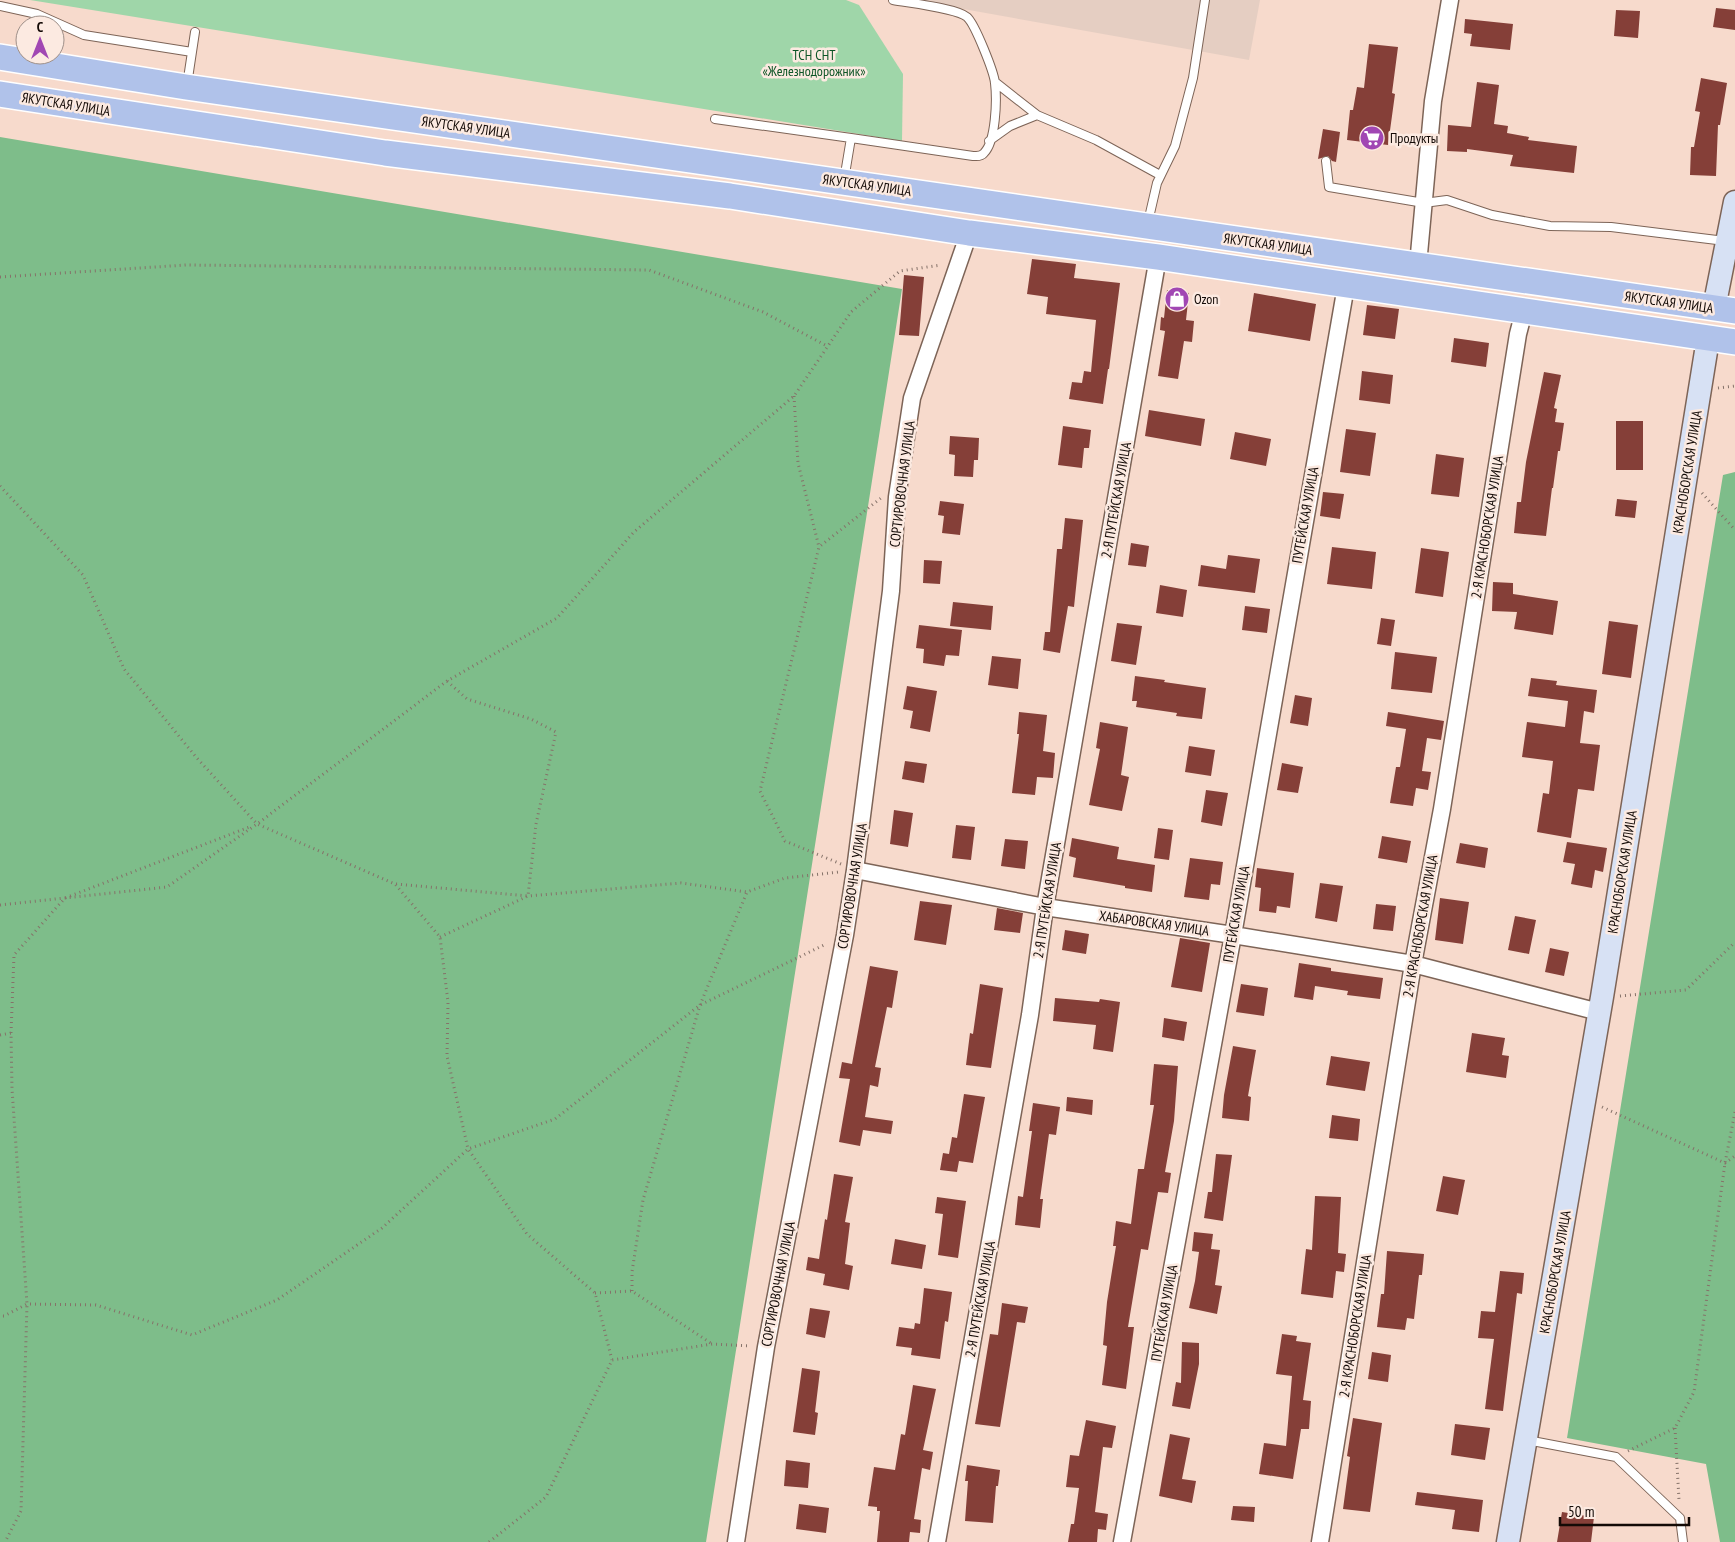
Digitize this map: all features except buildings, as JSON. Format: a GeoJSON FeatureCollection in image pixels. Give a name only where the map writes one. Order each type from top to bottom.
{"type":"FeatureCollection","features":[{"type":"Feature","properties":{"kind":"main road","name":"ЯКУТСКАЯ УЛИЦА"},"geometry":{"type":"LineString","coordinates":[[0,57],[186,87],[1724,310]]}},
{"type":"Feature","properties":{"kind":"main road","name":"ЯКУТСКАЯ УЛИЦА"},"geometry":{"type":"LineString","coordinates":[[0,94],[385,153],[730,196],[966,241],[1158,258],[1735,342]]}},
{"type":"Feature","properties":{"kind":"main road","name":"КРАСНОБОРСКАЯ УЛИЦА"},"geometry":{"type":"LineString","coordinates":[[1708,339],[1724,310]]}},
{"type":"Feature","properties":{"kind":"street"},"geometry":{"type":"LineString","coordinates":[[1418,266],[1433,101],[1450,0]]}},
{"type":"Feature","properties":{"kind":"street","name":"КРАСНОБОРСКАЯ УЛИЦА"},"geometry":{"type":"LineString","coordinates":[[1724,310],[1732,222]]}},
{"type":"Feature","properties":{"kind":"street","name":"СОРТИРОВОЧНАЯ УЛИЦА"},"geometry":{"type":"LineString","coordinates":[[736,1542],[766,1347],[845,935],[855,870],[891,591],[897,497],[912,398],[966,241]]}},
{"type":"Feature","properties":{"kind":"street","name":"2-Я ПУТЕЙСКАЯ УЛИЦА"},"geometry":{"type":"LineString","coordinates":[[937,1542],[1030,1015],[1045,907],[1158,258]]}},
{"type":"Feature","properties":{"kind":"street","name":"ПУТЕЙСКАЯ УЛИЦА"},"geometry":{"type":"LineString","coordinates":[[1122,1542],[1233,935],[1346,286]]}},
{"type":"Feature","properties":{"kind":"street","name":"2-Я КРАСНОБОРСКАЯ УЛИЦА"},"geometry":{"type":"LineString","coordinates":[[1320,1542],[1412,964],[1442,809],[1518,334],[1524,312]]}},
{"type":"Feature","properties":{"kind":"street","name":"КРАСНОБОРСКАЯ УЛИЦА"},"geometry":{"type":"LineString","coordinates":[[1508,1542],[1600,1004],[1708,339]]}},
{"type":"Feature","properties":{"kind":"street","name":"ХАБАРОВСКАЯ УЛИЦА"},"geometry":{"type":"LineString","coordinates":[[855,870],[1045,907],[1412,964],[1600,1004]]}},
{"type":"Feature","properties":{"kind":"lane"},"geometry":{"type":"LineString","coordinates":[[715,118],[981,156],[985,153],[995,125],[995,82],[975,27],[966,17],[956,12],[893,0]]}},
{"type":"Feature","properties":{"kind":"lane"},"geometry":{"type":"LineString","coordinates":[[1147,226],[1160,175],[1175,146],[1193,78],[1206,0]]}},
{"type":"Feature","properties":{"kind":"lane"},"geometry":{"type":"LineString","coordinates":[[0,6],[37,14],[84,35],[192,52]]}},
{"type":"Feature","properties":{"kind":"lane"},"geometry":{"type":"LineString","coordinates":[[186,87],[195,32]]}},
{"type":"Feature","properties":{"kind":"lane"},"geometry":{"type":"LineString","coordinates":[[995,82],[1037,114],[1096,140],[1160,175]]}},
{"type":"Feature","properties":{"kind":"lane"},"geometry":{"type":"LineString","coordinates":[[989,141],[1010,126],[1037,114]]}},
{"type":"Feature","properties":{"kind":"lane"},"geometry":{"type":"LineString","coordinates":[[844,182],[851,138]]}},
{"type":"Feature","properties":{"kind":"lane"},"geometry":{"type":"LineString","coordinates":[[1326,160],[1329,187],[1424,203],[1447,200],[1492,215],[1550,226],[1611,227],[1732,222]]}},
{"type":"Feature","properties":{"kind":"lane"},"geometry":{"type":"LineString","coordinates":[[1526,1440],[1616,1457],[1680,1518],[1683,1542]]}},
{"type":"Feature","properties":{"kind":"path"},"geometry":{"type":"LineString","coordinates":[[0,905],[167,887],[257,824],[447,680],[557,618],[634,532],[794,396],[851,312],[900,271],[947,265],[966,241]]}},
{"type":"Feature","properties":{"kind":"path"},"geometry":{"type":"LineString","coordinates":[[0,276],[186,265],[649,270],[762,312],[827,346]]}},
{"type":"Feature","properties":{"kind":"path"},"geometry":{"type":"LineString","coordinates":[[794,396],[798,463],[819,547],[760,792],[785,841],[855,870]]}},
{"type":"Feature","properties":{"kind":"path"},"geometry":{"type":"LineString","coordinates":[[0,486],[83,575],[124,669],[196,757],[257,824],[395,884],[528,896],[680,883],[747,892],[785,878],[855,870]]}},
{"type":"Feature","properties":{"kind":"path"},"geometry":{"type":"LineString","coordinates":[[1684,489],[1702,493],[1735,530]]}},
{"type":"Feature","properties":{"kind":"path"},"geometry":{"type":"LineString","coordinates":[[819,547],[884,495],[897,497]]}},
{"type":"Feature","properties":{"kind":"path"},"geometry":{"type":"LineString","coordinates":[[447,680],[467,699],[531,720],[556,732],[536,824],[528,896]]}},
{"type":"Feature","properties":{"kind":"path"},"geometry":{"type":"LineString","coordinates":[[5,1542],[21,1511],[27,1304],[12,1089],[11,1033],[14,955],[65,898],[257,824]]}},
{"type":"Feature","properties":{"kind":"path"},"geometry":{"type":"LineString","coordinates":[[395,884],[440,937],[448,1002],[447,1056],[468,1148],[527,1234],[595,1294],[612,1360],[546,1497],[489,1542]]}},
{"type":"Feature","properties":{"kind":"path"},"geometry":{"type":"LineString","coordinates":[[632,1291],[632,1272],[642,1200],[700,1005],[747,892]]}},
{"type":"Feature","properties":{"kind":"path"},"geometry":{"type":"LineString","coordinates":[[440,937],[528,896]]}},
{"type":"Feature","properties":{"kind":"path"},"geometry":{"type":"LineString","coordinates":[[0,1316],[4,1316],[27,1304],[96,1305],[192,1335],[277,1300],[382,1228],[468,1148],[555,1119],[700,1005],[845,935]]}},
{"type":"Feature","properties":{"kind":"path"},"geometry":{"type":"LineString","coordinates":[[1600,1004],[1686,990],[1735,942]]}},
{"type":"Feature","properties":{"kind":"path"},"geometry":{"type":"LineString","coordinates":[[0,1035],[11,1033]]}},
{"type":"Feature","properties":{"kind":"path"},"geometry":{"type":"LineString","coordinates":[[1584,1099],[1725,1162]]}},
{"type":"Feature","properties":{"kind":"path"},"geometry":{"type":"LineString","coordinates":[[1680,1518],[1675,1428],[1694,1392],[1725,1162],[1735,1112]]}},
{"type":"Feature","properties":{"kind":"path"},"geometry":{"type":"LineString","coordinates":[[1725,1162],[1735,1156]]}},
{"type":"Feature","properties":{"kind":"path"},"geometry":{"type":"LineString","coordinates":[[595,1294],[632,1291],[712,1344]]}},
{"type":"Feature","properties":{"kind":"path"},"geometry":{"type":"LineString","coordinates":[[612,1360],[712,1344],[766,1347]]}},
{"type":"Feature","properties":{"kind":"path"},"geometry":{"type":"LineString","coordinates":[[1616,1457],[1675,1428]]}},
{"type":"Feature","properties":{"kind":"shaded area"},"geometry":{"type":"Polygon","coordinates":[[[913,0],[1260,0],[1249,60],[913,0]]]}},
{"type":"Feature","properties":{"kind":"green space","name":"ТСН СНТ «Железнодорожник»"},"geometry":{"type":"Polygon","coordinates":[[[30,0],[846,0],[859,5],[903,74],[902,141],[30,0]]]}},
{"type":"Feature","properties":{"kind":"green space"},"geometry":{"type":"Polygon","coordinates":[[[0,137],[902,289],[706,1542],[0,1542],[0,137]]]}},
{"type":"Feature","properties":{"kind":"green space"},"geometry":{"type":"Polygon","coordinates":[[[1735,472],[1735,1542],[1720,1542],[1706,1464],[1567,1438],[1723,475],[1735,472]]]}},
{"type":"Feature","properties":{"kind":"place","name":"Продукты"},"geometry":{"type":"Point","coordinates":[1372,138]}},
{"type":"Feature","properties":{"kind":"place","name":"Ozon"},"geometry":{"type":"Point","coordinates":[1177,299]}}]}
